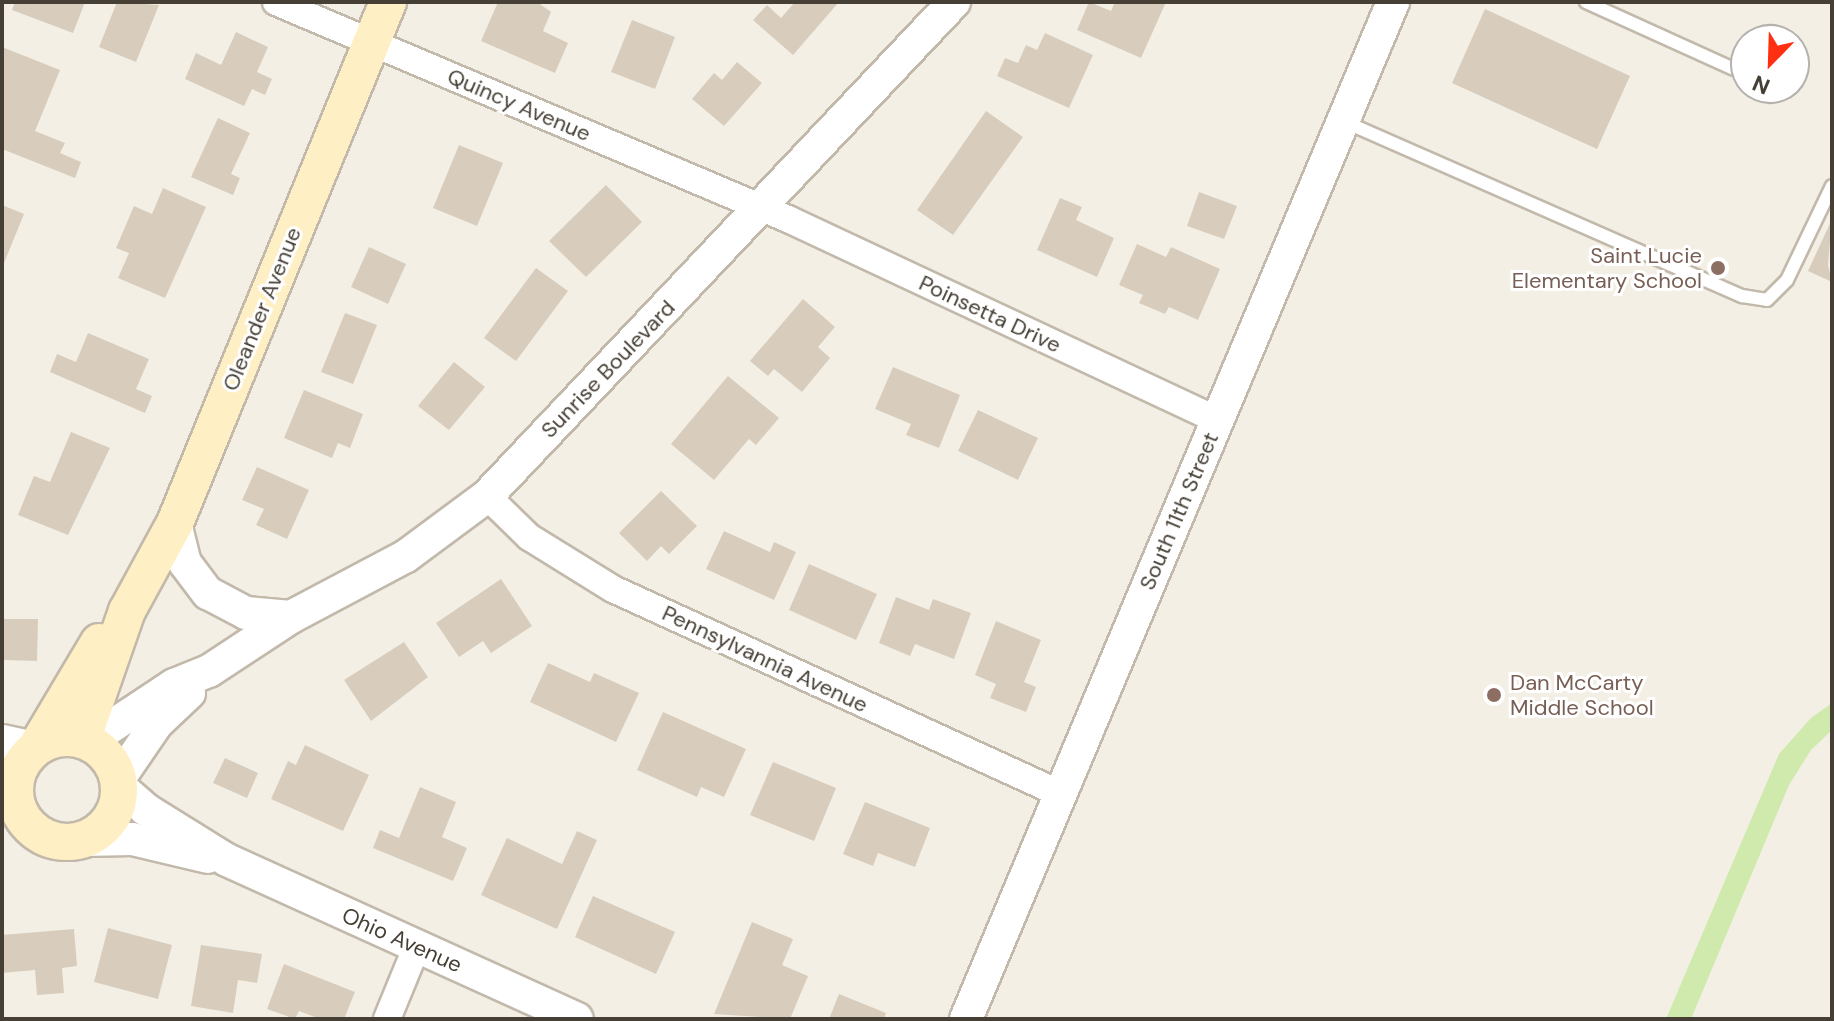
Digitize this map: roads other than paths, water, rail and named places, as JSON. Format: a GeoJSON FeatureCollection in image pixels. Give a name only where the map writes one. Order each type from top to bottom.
{"type":"FeatureCollection","features":[{"type":"Feature","properties":{"kind":"main road","name":"Oleander Avenue"},"geometry":{"type":"LineString","coordinates":[[85,741],[127,611],[175,523],[388,2]]}},
{"type":"Feature","properties":{"kind":"main road","name":"Oleander Avenue"},"geometry":{"type":"LineString","coordinates":[[24,745],[101,640],[127,611]]}},
{"type":"Feature","properties":{"kind":"main road"},"geometry":{"type":"LineString","coordinates":[[2,841],[43,836],[82,840],[114,813],[118,783],[102,751],[85,741],[67,737],[24,745],[20,767],[8,792],[24,820],[43,836]]}},
{"type":"Feature","properties":{"kind":"street","name":"Quincy Avenue"},"geometry":{"type":"LineString","coordinates":[[276,2],[763,208]]}},
{"type":"Feature","properties":{"kind":"street","name":"Sunrise Boulevard"},"geometry":{"type":"LineString","coordinates":[[85,741],[174,685],[209,671],[291,617],[406,556],[487,496],[763,208],[954,2]]}},
{"type":"Feature","properties":{"kind":"street","name":"South 11th Street"},"geometry":{"type":"LineString","coordinates":[[966,1019],[1393,2]]}},
{"type":"Feature","properties":{"kind":"street","name":"Poinsetta Drive"},"geometry":{"type":"LineString","coordinates":[[763,208],[1217,420]]}},
{"type":"Feature","properties":{"kind":"street","name":"Pennsylvannia Avenue"},"geometry":{"type":"LineString","coordinates":[[487,496],[529,537],[613,589],[1060,794]]}},
{"type":"Feature","properties":{"kind":"street"},"geometry":{"type":"LineString","coordinates":[[175,523],[185,563],[208,593],[246,613],[291,617]]}},
{"type":"Feature","properties":{"kind":"street","name":"Sunrise Boulevard"},"geometry":{"type":"LineString","coordinates":[[118,783],[157,723],[209,671]]}},
{"type":"Feature","properties":{"kind":"street","name":"Ohio Avenue"},"geometry":{"type":"LineString","coordinates":[[118,783],[153,814],[227,860],[577,1019]]}},
{"type":"Feature","properties":{"kind":"street","name":"Ohio Avenue"},"geometry":{"type":"LineString","coordinates":[[82,840],[132,839],[227,860]]}},
{"type":"Feature","properties":{"kind":"street"},"geometry":{"type":"LineString","coordinates":[[387,1019],[417,946]]}},
{"type":"Feature","properties":{"kind":"lane"},"geometry":{"type":"LineString","coordinates":[[1586,2],[1730,67]]}},
{"type":"Feature","properties":{"kind":"lane"},"geometry":{"type":"LineString","coordinates":[[1343,121],[1742,296],[1767,300],[1787,280],[1832,186]]}},
{"type":"Feature","properties":{"kind":"place","name":"Saint Lucie Elementary School"},"geometry":{"type":"Point","coordinates":[1718,268]}},
{"type":"Feature","properties":{"kind":"place","name":"Dan McCarty Middle School"},"geometry":{"type":"Point","coordinates":[1494,695]}}]}
